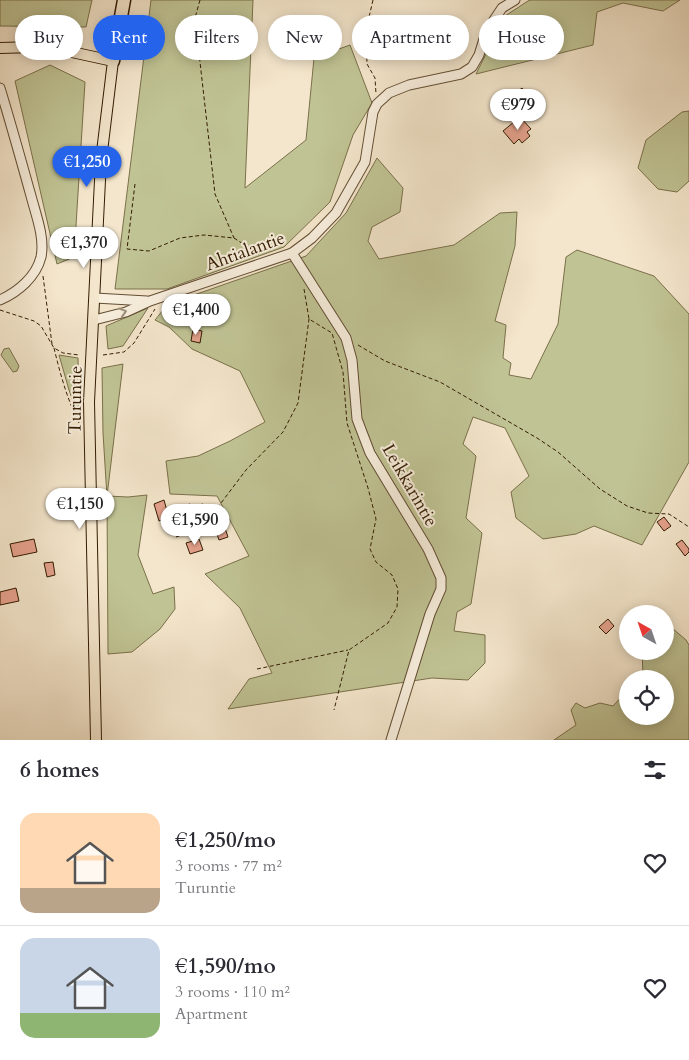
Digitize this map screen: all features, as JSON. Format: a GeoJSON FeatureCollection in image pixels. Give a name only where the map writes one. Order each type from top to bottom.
{"type":"FeatureCollection","features":[{"type":"Feature","properties":{"kind":"highway"},"geometry":{"type":"LineString","coordinates":[[113,61],[124,0]]}},
{"type":"Feature","properties":{"kind":"main road"},"geometry":{"type":"LineString","coordinates":[[0,48],[35,47],[67,51],[113,61]]}},
{"type":"Feature","properties":{"kind":"main road","name":"Turuntie"},"geometry":{"type":"LineString","coordinates":[[96,740],[89,402],[101,160],[113,61]]}},
{"type":"Feature","properties":{"kind":"street"},"geometry":{"type":"LineString","coordinates":[[377,104],[389,93],[409,85],[461,74],[472,67],[494,20],[502,8],[515,0]]}},
{"type":"Feature","properties":{"kind":"street"},"geometry":{"type":"LineString","coordinates":[[0,88],[43,247],[35,270],[25,283],[17,291],[0,300]]}},
{"type":"Feature","properties":{"kind":"street","name":"Ahtialantie"},"geometry":{"type":"LineString","coordinates":[[94,320],[126,312],[150,301],[292,253],[312,238],[336,213],[365,162],[373,112],[377,104]]}},
{"type":"Feature","properties":{"kind":"street","name":"Leikkarintie"},"geometry":{"type":"LineString","coordinates":[[292,253],[346,338],[352,360],[357,419],[370,453],[428,549],[441,578],[441,589],[430,614],[390,740]]}},
{"type":"Feature","properties":{"kind":"street","name":"Ahtialantie"},"geometry":{"type":"LineString","coordinates":[[95,298],[150,301]]}},
{"type":"Feature","properties":{"kind":"path"},"geometry":{"type":"LineString","coordinates":[[200,0],[195,18],[215,194],[234,238]]}},
{"type":"Feature","properties":{"kind":"path"},"geometry":{"type":"LineString","coordinates":[[372,0],[366,30],[367,64],[375,78],[377,104]]}},
{"type":"Feature","properties":{"kind":"path"},"geometry":{"type":"LineString","coordinates":[[135,184],[127,249],[149,251],[180,238],[204,235],[234,238],[252,248],[268,262]]}},
{"type":"Feature","properties":{"kind":"path"},"geometry":{"type":"LineString","coordinates":[[40,259],[52,344]]}},
{"type":"Feature","properties":{"kind":"path"},"geometry":{"type":"LineString","coordinates":[[176,537],[198,529],[204,523],[246,470],[283,432],[298,404],[309,318],[303,273]]}},
{"type":"Feature","properties":{"kind":"path"},"geometry":{"type":"LineString","coordinates":[[103,355],[124,352],[134,343],[162,297]]}},
{"type":"Feature","properties":{"kind":"path"},"geometry":{"type":"LineString","coordinates":[[0,310],[34,320],[41,326],[54,348],[74,412],[80,425],[90,436]]}},
{"type":"Feature","properties":{"kind":"path"},"geometry":{"type":"LineString","coordinates":[[257,669],[349,650],[388,623],[397,607],[398,589],[392,575],[376,562],[370,549],[376,519],[347,423],[343,372],[332,333],[309,318]]}},
{"type":"Feature","properties":{"kind":"path"},"geometry":{"type":"LineString","coordinates":[[346,338],[385,361],[440,382],[537,438],[558,452],[600,489],[627,506],[648,513],[669,514],[689,527]]}},
{"type":"Feature","properties":{"kind":"path"},"geometry":{"type":"LineString","coordinates":[[54,348],[78,355]]}},
{"type":"Feature","properties":{"kind":"path"},"geometry":{"type":"LineString","coordinates":[[334,710],[349,650]]}},
{"type":"Feature","properties":{"kind":"green space"},"geometry":{"type":"Polygon","coordinates":[[[0,0],[92,0],[86,27],[83,27],[83,15],[15,15],[15,26],[0,26],[0,0]]]}},
{"type":"Feature","properties":{"kind":"green space"},"geometry":{"type":"Polygon","coordinates":[[[151,0],[253,0],[252,15],[175,15],[175,60],[250,60],[245,188],[306,140],[314,60],[342,60],[342,48],[350,45],[352,60],[356,60],[372,103],[353,135],[330,202],[284,247],[167,289],[115,289],[144,60],[165,60],[165,15],[149,15],[151,0]]]}},
{"type":"Feature","properties":{"kind":"green space"},"geometry":{"type":"Polygon","coordinates":[[[680,0],[663,11],[623,3],[597,12],[593,45],[564,52],[564,15],[507,15],[528,1],[680,0]]]}},
{"type":"Feature","properties":{"kind":"green space"},"geometry":{"type":"Polygon","coordinates":[[[483,60],[532,60],[476,74],[483,60]]]}},
{"type":"Feature","properties":{"kind":"green space"},"geometry":{"type":"Polygon","coordinates":[[[50,65],[85,82],[74,257],[57,264],[15,81],[50,65]]]}},
{"type":"Feature","properties":{"kind":"green space"},"geometry":{"type":"Polygon","coordinates":[[[689,111],[689,181],[677,192],[658,189],[638,168],[646,140],[682,112],[689,111]]]}},
{"type":"Feature","properties":{"kind":"green space"},"geometry":{"type":"Polygon","coordinates":[[[377,158],[403,188],[400,212],[372,227],[368,241],[379,259],[454,245],[500,213],[517,212],[515,246],[495,321],[506,325],[503,358],[511,363],[509,375],[531,379],[558,324],[566,257],[577,250],[654,276],[689,314],[689,462],[642,545],[594,526],[576,534],[543,539],[516,518],[511,492],[529,476],[505,428],[473,417],[463,444],[476,456],[466,518],[482,533],[471,604],[457,612],[454,631],[485,635],[485,663],[468,680],[432,678],[228,709],[249,679],[272,673],[240,608],[205,574],[249,556],[217,496],[170,494],[166,461],[198,456],[265,422],[240,371],[192,349],[169,327],[155,320],[168,304],[306,256],[346,213],[377,158]]]}},
{"type":"Feature","properties":{"kind":"green space"},"geometry":{"type":"Polygon","coordinates":[[[148,308],[123,346],[108,349],[106,326],[148,308]]]}},
{"type":"Feature","properties":{"kind":"green space"},"geometry":{"type":"Polygon","coordinates":[[[9,348],[19,366],[17,371],[13,372],[1,355],[4,349],[9,348]]]}},
{"type":"Feature","properties":{"kind":"green space"},"geometry":{"type":"Polygon","coordinates":[[[59,355],[78,358],[79,418],[69,390],[59,355]]]}},
{"type":"Feature","properties":{"kind":"green space"},"geometry":{"type":"Polygon","coordinates":[[[123,364],[107,496],[128,497],[147,495],[138,555],[153,594],[174,587],[175,609],[160,629],[132,652],[108,654],[107,497],[103,433],[102,368],[123,364]]]}},
{"type":"Feature","properties":{"kind":"green space"},"geometry":{"type":"Polygon","coordinates":[[[674,630],[686,640],[689,645],[689,740],[554,740],[576,725],[571,710],[576,703],[585,708],[600,703],[613,706],[619,700],[619,725],[674,725],[674,670],[643,670],[642,660],[674,660],[674,630]]]}},
{"type":"Feature","properties":{"kind":"building"},"geometry":{"type":"Polygon","coordinates":[[[522,88],[534,102],[525,109],[513,95],[522,88]]]}},
{"type":"Feature","properties":{"kind":"building"},"geometry":{"type":"Polygon","coordinates":[[[520,117],[531,129],[527,132],[530,136],[522,143],[519,139],[514,144],[503,131],[520,117]]]}},
{"type":"Feature","properties":{"kind":"building"},"geometry":{"type":"Polygon","coordinates":[[[193,329],[202,331],[200,343],[191,341],[193,329]]]}},
{"type":"Feature","properties":{"kind":"building"},"geometry":{"type":"Polygon","coordinates":[[[164,500],[167,511],[190,504],[192,507],[203,504],[207,515],[180,523],[178,515],[159,521],[154,504],[164,500]]]}},
{"type":"Feature","properties":{"kind":"building"},"geometry":{"type":"Polygon","coordinates":[[[221,517],[228,537],[219,540],[212,520],[221,517]]]}},
{"type":"Feature","properties":{"kind":"building"},"geometry":{"type":"Polygon","coordinates":[[[664,517],[671,526],[664,531],[657,522],[664,517]]]}},
{"type":"Feature","properties":{"kind":"building"},"geometry":{"type":"Polygon","coordinates":[[[34,539],[37,552],[13,557],[10,544],[34,539]]]}},
{"type":"Feature","properties":{"kind":"building"},"geometry":{"type":"Polygon","coordinates":[[[199,539],[203,550],[190,554],[186,543],[199,539]]]}},
{"type":"Feature","properties":{"kind":"building"},"geometry":{"type":"Polygon","coordinates":[[[682,540],[689,549],[685,556],[676,544],[682,540]]]}},
{"type":"Feature","properties":{"kind":"building"},"geometry":{"type":"Polygon","coordinates":[[[53,562],[55,575],[47,577],[44,563],[53,562]]]}},
{"type":"Feature","properties":{"kind":"building"},"geometry":{"type":"Polygon","coordinates":[[[16,588],[19,601],[0,605],[0,592],[16,588]]]}},
{"type":"Feature","properties":{"kind":"building"},"geometry":{"type":"Polygon","coordinates":[[[608,619],[614,626],[606,634],[599,627],[608,619]]]}}]}
